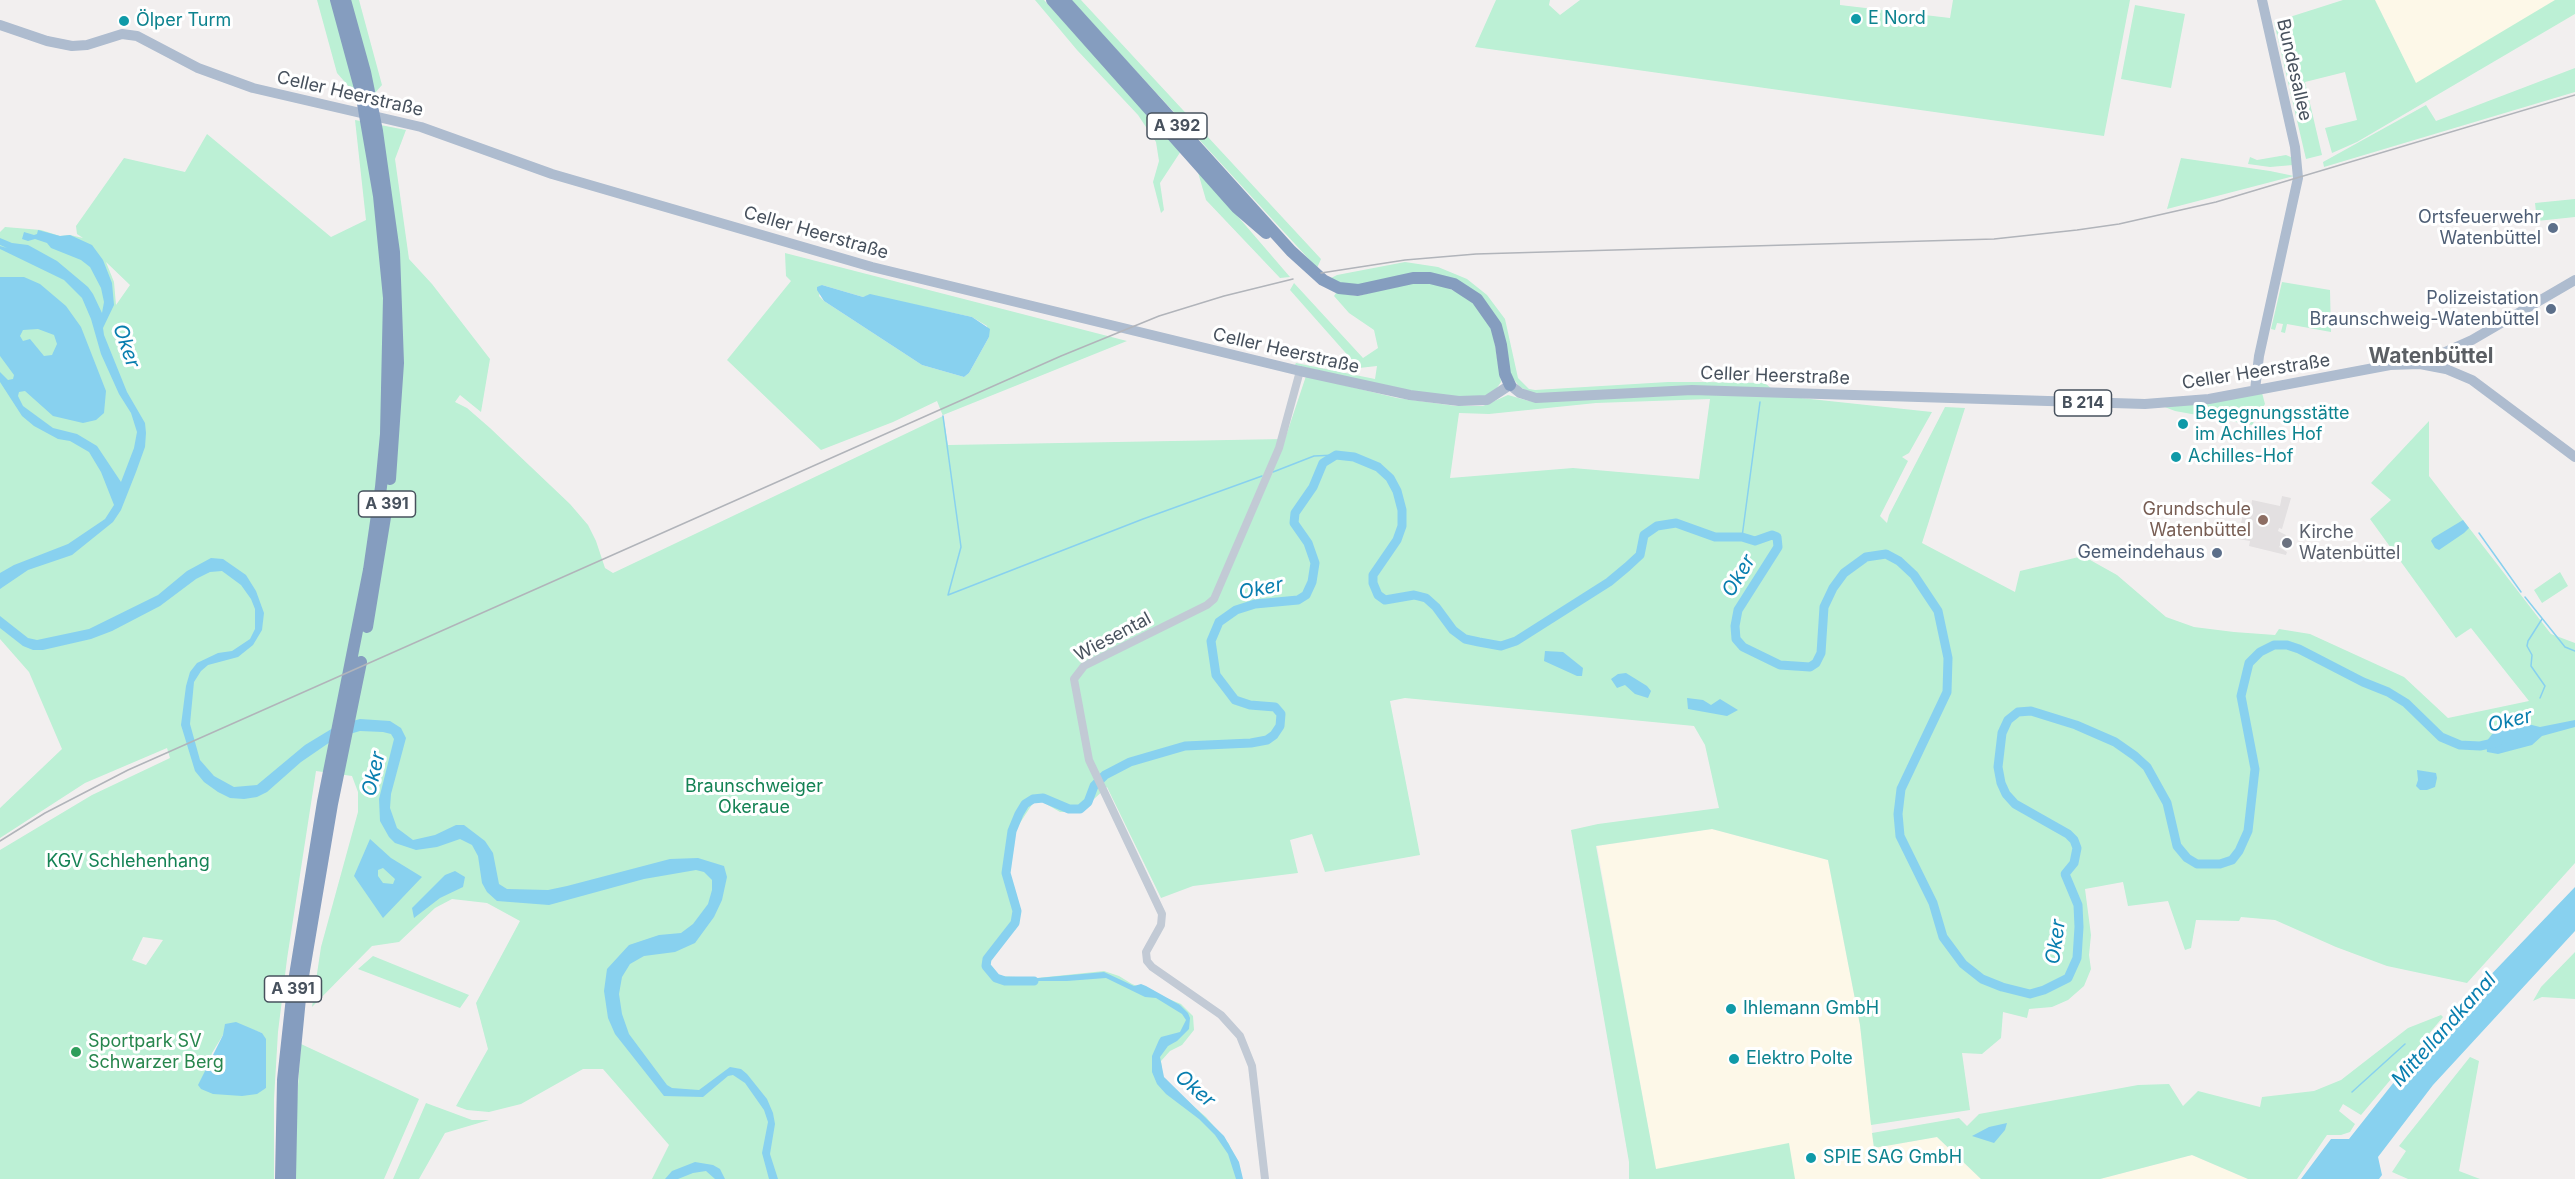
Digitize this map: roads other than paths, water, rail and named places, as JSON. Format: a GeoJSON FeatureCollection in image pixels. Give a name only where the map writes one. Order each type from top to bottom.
{"type":"FeatureCollection","features":[{"type":"Feature","properties":{"kind":"highway","name":"A 391"},"geometry":{"type":"LineString","coordinates":[[336,0],[365,94]]}},
{"type":"Feature","properties":{"kind":"highway","name":"A 391"},"geometry":{"type":"LineString","coordinates":[[281,1179],[283,1080],[293,988],[328,803],[378,571],[390,489],[394,252],[373,132],[345,0]]}},
{"type":"Feature","properties":{"kind":"highway","name":"A 392"},"geometry":{"type":"LineString","coordinates":[[1052,0],[1243,213],[1291,251]]}},
{"type":"Feature","properties":{"kind":"highway","name":"A 392"},"geometry":{"type":"LineString","coordinates":[[1064,0],[1291,251]]}},
{"type":"Feature","properties":{"kind":"highway"},"geometry":{"type":"LineString","coordinates":[[1291,251],[1317,276],[1340,288],[1364,290],[1423,278],[1448,282],[1467,291],[1485,308],[1496,326],[1505,374],[1510,385]]}},
{"type":"Feature","properties":{"kind":"highway","name":"A 391"},"geometry":{"type":"LineString","coordinates":[[290,1179],[292,1081],[301,988],[328,803]]}},
{"type":"Feature","properties":{"kind":"main road","name":"Bundesallee"},"geometry":{"type":"LineString","coordinates":[[2258,389],[2259,359],[2297,191],[2299,173],[2262,0]]}},
{"type":"Feature","properties":{"kind":"main road","name":"Celler Heerstraße"},"geometry":{"type":"LineString","coordinates":[[0,26],[47,41],[72,46],[87,45],[122,34],[137,36],[198,68],[253,88],[421,127],[552,174],[727,225],[911,277],[1394,392],[1459,401],[1490,399],[1510,385],[1524,395],[1536,398],[1692,390],[2123,405],[2190,401],[2397,364],[2442,368],[2472,380],[2575,457]]}},
{"type":"Feature","properties":{"kind":"main road"},"geometry":{"type":"LineString","coordinates":[[2442,368],[2461,346],[2575,280]]}},
{"type":"Feature","properties":{"kind":"street","name":"Wiesental"},"geometry":{"type":"LineString","coordinates":[[1265,1179],[1254,1078],[1249,1054],[1236,1029],[1147,961],[1146,952],[1161,925],[1162,914],[1093,770],[1087,752],[1074,686],[1075,675],[1084,666],[1207,605],[1214,599],[1279,448],[1300,371]]}},
{"type":"Feature","properties":{"kind":"water"},"geometry":{"type":"Polygon","coordinates":[[[38,230],[60,236],[70,235],[92,245],[103,260],[112,283],[114,305],[103,328],[104,335],[127,392],[145,423],[145,447],[121,510],[113,522],[72,555],[28,570],[0,589],[0,573],[14,565],[68,544],[105,519],[114,505],[101,472],[89,452],[70,441],[58,439],[34,426],[22,416],[0,382],[0,372],[8,380],[13,379],[14,375],[0,356],[0,277],[24,277],[40,284],[66,306],[81,327],[106,391],[104,413],[96,420],[83,423],[53,416],[25,391],[19,392],[18,396],[23,406],[53,428],[77,434],[97,446],[121,482],[134,448],[137,432],[131,413],[119,394],[101,354],[82,298],[64,280],[0,249],[0,246],[7,248],[0,245],[0,238],[12,243],[28,245],[57,261],[88,287],[102,313],[104,302],[101,288],[90,267],[81,260],[51,248],[47,243],[35,239],[28,241],[22,239],[24,232],[37,234],[38,230]],[[38,329],[23,330],[20,336],[23,341],[30,339],[44,356],[52,355],[57,344],[54,335],[38,329]]]}},
{"type":"Feature","properties":{"kind":"water"},"geometry":{"type":"Polygon","coordinates":[[[822,285],[863,297],[870,294],[972,317],[990,329],[989,337],[969,373],[964,377],[922,365],[824,301],[817,290],[817,287],[822,285]]]}},
{"type":"Feature","properties":{"kind":"water"},"geometry":{"type":"Polygon","coordinates":[[[2463,520],[2469,528],[2464,533],[2439,550],[2435,548],[2431,541],[2433,538],[2463,520]]]}},
{"type":"Feature","properties":{"kind":"water"},"geometry":{"type":"Polygon","coordinates":[[[211,558],[223,559],[246,575],[256,591],[264,613],[262,630],[253,645],[238,657],[208,665],[194,682],[190,724],[200,760],[214,776],[234,787],[257,785],[305,745],[338,725],[360,719],[390,721],[401,728],[406,738],[391,794],[390,808],[397,828],[413,840],[435,835],[456,825],[464,825],[485,841],[493,853],[499,884],[507,889],[548,890],[670,859],[698,858],[724,866],[727,877],[722,900],[714,917],[695,943],[675,952],[644,956],[630,964],[622,977],[619,994],[622,1014],[629,1034],[667,1085],[672,1088],[699,1090],[730,1067],[741,1069],[747,1074],[767,1099],[773,1113],[775,1124],[770,1154],[778,1179],[769,1179],[762,1153],[768,1122],[764,1110],[745,1083],[733,1075],[728,1076],[703,1097],[664,1096],[615,1034],[608,1018],[604,991],[607,969],[629,945],[659,935],[681,933],[693,924],[708,904],[712,890],[712,880],[704,872],[696,870],[644,879],[549,905],[497,901],[487,892],[482,883],[478,856],[472,845],[460,839],[437,847],[416,850],[395,843],[389,837],[380,821],[379,799],[394,739],[391,734],[383,732],[360,731],[336,738],[301,762],[267,792],[257,797],[230,798],[218,792],[204,782],[195,771],[181,725],[190,672],[197,663],[218,653],[232,651],[250,639],[255,629],[255,609],[251,599],[241,585],[222,571],[210,572],[196,579],[160,606],[112,631],[91,639],[43,650],[33,650],[23,646],[0,628],[0,616],[28,638],[37,640],[89,629],[158,595],[187,571],[211,558]]]}},
{"type":"Feature","properties":{"kind":"water"},"geometry":{"type":"Polygon","coordinates":[[[1545,651],[1563,652],[1583,668],[1582,676],[1577,676],[1544,661],[1545,651]]]}},
{"type":"Feature","properties":{"kind":"water"},"geometry":{"type":"Polygon","coordinates":[[[1626,673],[1647,686],[1651,691],[1648,698],[1635,694],[1625,685],[1617,688],[1611,679],[1618,674],[1626,673]]]}},
{"type":"Feature","properties":{"kind":"water"},"geometry":{"type":"Polygon","coordinates":[[[1687,698],[1703,700],[1711,705],[1720,699],[1738,710],[1727,716],[1688,709],[1687,698]]]}},
{"type":"Feature","properties":{"kind":"water"},"geometry":{"type":"Polygon","coordinates":[[[2575,720],[2575,727],[2542,736],[2532,745],[2498,754],[2487,752],[2486,742],[2493,733],[2528,724],[2540,727],[2575,720]]]}},
{"type":"Feature","properties":{"kind":"water"},"geometry":{"type":"Polygon","coordinates":[[[2417,770],[2436,773],[2435,787],[2420,790],[2416,786],[2417,770]]]}},
{"type":"Feature","properties":{"kind":"water"},"geometry":{"type":"Polygon","coordinates":[[[370,839],[391,858],[422,877],[383,918],[354,876],[370,839]],[[383,868],[378,870],[378,876],[383,883],[393,884],[395,879],[383,868]]]}},
{"type":"Feature","properties":{"kind":"water"},"geometry":{"type":"Polygon","coordinates":[[[455,871],[465,877],[463,887],[440,898],[414,918],[412,908],[445,875],[455,871]]]}},
{"type":"Feature","properties":{"kind":"water","name":"Mittellandkanal"},"geometry":{"type":"Polygon","coordinates":[[[2575,887],[2575,931],[2433,1085],[2378,1157],[2382,1175],[2379,1179],[2301,1179],[2331,1139],[2349,1139],[2402,1072],[2458,1009],[2575,887]]]}},
{"type":"Feature","properties":{"kind":"water"},"geometry":{"type":"Polygon","coordinates":[[[1104,972],[1134,986],[1141,984],[1146,986],[1180,1005],[1188,1013],[1189,1029],[1168,1046],[1160,1057],[1164,1077],[1224,1136],[1239,1162],[1243,1179],[1236,1179],[1228,1154],[1215,1135],[1199,1119],[1166,1094],[1157,1084],[1152,1072],[1152,1056],[1159,1040],[1161,1037],[1180,1032],[1186,1020],[1182,1014],[1156,998],[1145,997],[1106,978],[1067,981],[1005,981],[1104,972]]]}},
{"type":"Feature","properties":{"kind":"water"},"geometry":{"type":"Polygon","coordinates":[[[236,1022],[262,1033],[266,1039],[266,1088],[257,1094],[242,1096],[213,1094],[201,1089],[198,1085],[223,1035],[225,1024],[236,1022]]]}},
{"type":"Feature","properties":{"kind":"water"},"geometry":{"type":"Polygon","coordinates":[[[2007,1123],[2005,1130],[1994,1143],[1972,1136],[1989,1127],[2007,1123]]]}},
{"type":"Feature","properties":{"kind":"water"},"geometry":{"type":"Polygon","coordinates":[[[695,1162],[713,1165],[720,1169],[725,1179],[715,1179],[706,1171],[678,1179],[665,1179],[672,1171],[695,1162]]]}},
{"type":"Feature","properties":{"kind":"waterway"},"geometry":{"type":"LineString","coordinates":[[1742,537],[1760,402]]}},
{"type":"Feature","properties":{"kind":"waterway"},"geometry":{"type":"LineString","coordinates":[[943,416],[961,547],[948,595],[1143,519],[1262,476]]}},
{"type":"Feature","properties":{"kind":"waterway"},"geometry":{"type":"LineString","coordinates":[[1273,472],[1314,456],[1336,455]]}},
{"type":"Feature","properties":{"kind":"waterway","name":"Oker"},"geometry":{"type":"LineString","coordinates":[[1034,981],[1005,981],[996,978],[986,966],[987,959],[1015,923],[1017,911],[1006,873],[1012,831],[1019,814],[1025,804],[1033,799],[1043,798],[1069,809],[1080,809],[1088,802],[1094,786],[1105,775],[1130,762],[1185,746],[1251,743],[1267,740],[1274,735],[1280,726],[1281,714],[1275,707],[1250,705],[1235,700],[1216,675],[1211,641],[1219,622],[1236,610],[1255,604],[1298,600],[1306,595],[1312,582],[1315,563],[1308,543],[1294,523],[1295,513],[1313,487],[1323,463],[1336,455],[1354,457],[1378,467],[1390,478],[1397,491],[1402,510],[1402,526],[1397,540],[1373,575],[1373,583],[1378,595],[1385,600],[1414,595],[1426,598],[1436,607],[1453,630],[1465,639],[1479,642],[1501,646],[1516,641],[1609,582],[1640,555],[1644,535],[1657,526],[1676,523],[1715,537],[1742,537],[1755,541],[1772,535],[1777,537],[1778,547],[1738,610],[1735,626],[1736,639],[1743,647],[1780,665],[1810,667],[1816,663],[1821,653],[1824,607],[1833,588],[1844,573],[1866,557],[1886,554],[1899,561],[1914,575],[1938,611],[1948,658],[1947,692],[1901,789],[1898,814],[1900,836],[1933,903],[1943,937],[1963,964],[1982,979],[2030,994],[2068,978],[2077,958],[2078,905],[2065,874],[2074,863],[2077,848],[2074,840],[2068,834],[2015,804],[2006,794],[2001,783],[1998,767],[2002,733],[2008,720],[2018,712],[2031,711],[2076,725],[2115,742],[2135,756],[2147,767],[2167,803],[2177,846],[2187,858],[2197,864],[2220,864],[2232,860],[2248,831],[2255,769],[2241,696],[2249,663],[2260,652],[2274,645],[2287,645],[2299,649],[2363,682],[2388,692],[2406,703],[2441,737],[2460,745],[2480,746],[2498,742]]}},
{"type":"Feature","properties":{"kind":"waterway"},"geometry":{"type":"LineString","coordinates":[[2479,533],[2521,592]]}},
{"type":"Feature","properties":{"kind":"waterway"},"geometry":{"type":"LineString","coordinates":[[2525,597],[2565,647],[2575,651]]}},
{"type":"Feature","properties":{"kind":"waterway"},"geometry":{"type":"LineString","coordinates":[[2540,698],[2545,686],[2531,666],[2532,655],[2527,646],[2542,619]]}},
{"type":"Feature","properties":{"kind":"waterway","name":"Mittellandkanal"},"geometry":{"type":"LineString","coordinates":[[2352,1092],[2405,1044]]}},
{"type":"Feature","properties":{"kind":"railway"},"geometry":{"type":"LineString","coordinates":[[1321,273],[1405,260],[1476,254],[1994,239],[2077,230],[2119,224],[2216,202],[2575,95]]}},
{"type":"Feature","properties":{"kind":"railway"},"geometry":{"type":"LineString","coordinates":[[0,841],[45,813],[128,770],[1061,356],[1159,316],[1224,296],[1293,279]]}},
{"type":"Feature","properties":{"kind":"place","name":"E Nord"},"geometry":{"type":"Point","coordinates":[1856,19]}},
{"type":"Feature","properties":{"kind":"place","name":"Ölper Turm"},"geometry":{"type":"Point","coordinates":[124,21]}},
{"type":"Feature","properties":{"kind":"place","name":"Ortsfeuerwehr Watenbüttel"},"geometry":{"type":"Point","coordinates":[2553,228]}},
{"type":"Feature","properties":{"kind":"place","name":"Polizeistation Braunschweig-Watenbüttel"},"geometry":{"type":"Point","coordinates":[2551,309]}},
{"type":"Feature","properties":{"kind":"place","name":"Begegnungsstätte im Achilles Hof"},"geometry":{"type":"Point","coordinates":[2183,424]}},
{"type":"Feature","properties":{"kind":"place","name":"Achilles-Hof"},"geometry":{"type":"Point","coordinates":[2176,457]}},
{"type":"Feature","properties":{"kind":"place","name":"Grundschule Watenbüttel"},"geometry":{"type":"Point","coordinates":[2263,520]}},
{"type":"Feature","properties":{"kind":"place","name":"Kirche Watenbüttel"},"geometry":{"type":"Point","coordinates":[2287,543]}},
{"type":"Feature","properties":{"kind":"place","name":"Gemeindehaus"},"geometry":{"type":"Point","coordinates":[2217,553]}},
{"type":"Feature","properties":{"kind":"place","name":"Ihlemann GmbH"},"geometry":{"type":"Point","coordinates":[1731,1009]}},
{"type":"Feature","properties":{"kind":"place","name":"Sportpark SV Schwarzer Berg"},"geometry":{"type":"Point","coordinates":[76,1052]}},
{"type":"Feature","properties":{"kind":"place","name":"Elektro Polte"},"geometry":{"type":"Point","coordinates":[1734,1059]}},
{"type":"Feature","properties":{"kind":"place","name":"SPIE SAG GmbH"},"geometry":{"type":"Point","coordinates":[1811,1158]}},
{"type":"Feature","properties":{"kind":"district","name":"Watenbüttel"},"geometry":{"type":"Point","coordinates":[2431,357]}},
{"type":"Feature","properties":{"kind":"park label","name":"Braunschweiger Okeraue"},"geometry":{"type":"Point","coordinates":[754,797]}},
{"type":"Feature","properties":{"kind":"park label","name":"KGV Schlehenhang"},"geometry":{"type":"Point","coordinates":[128,862]}}]}
